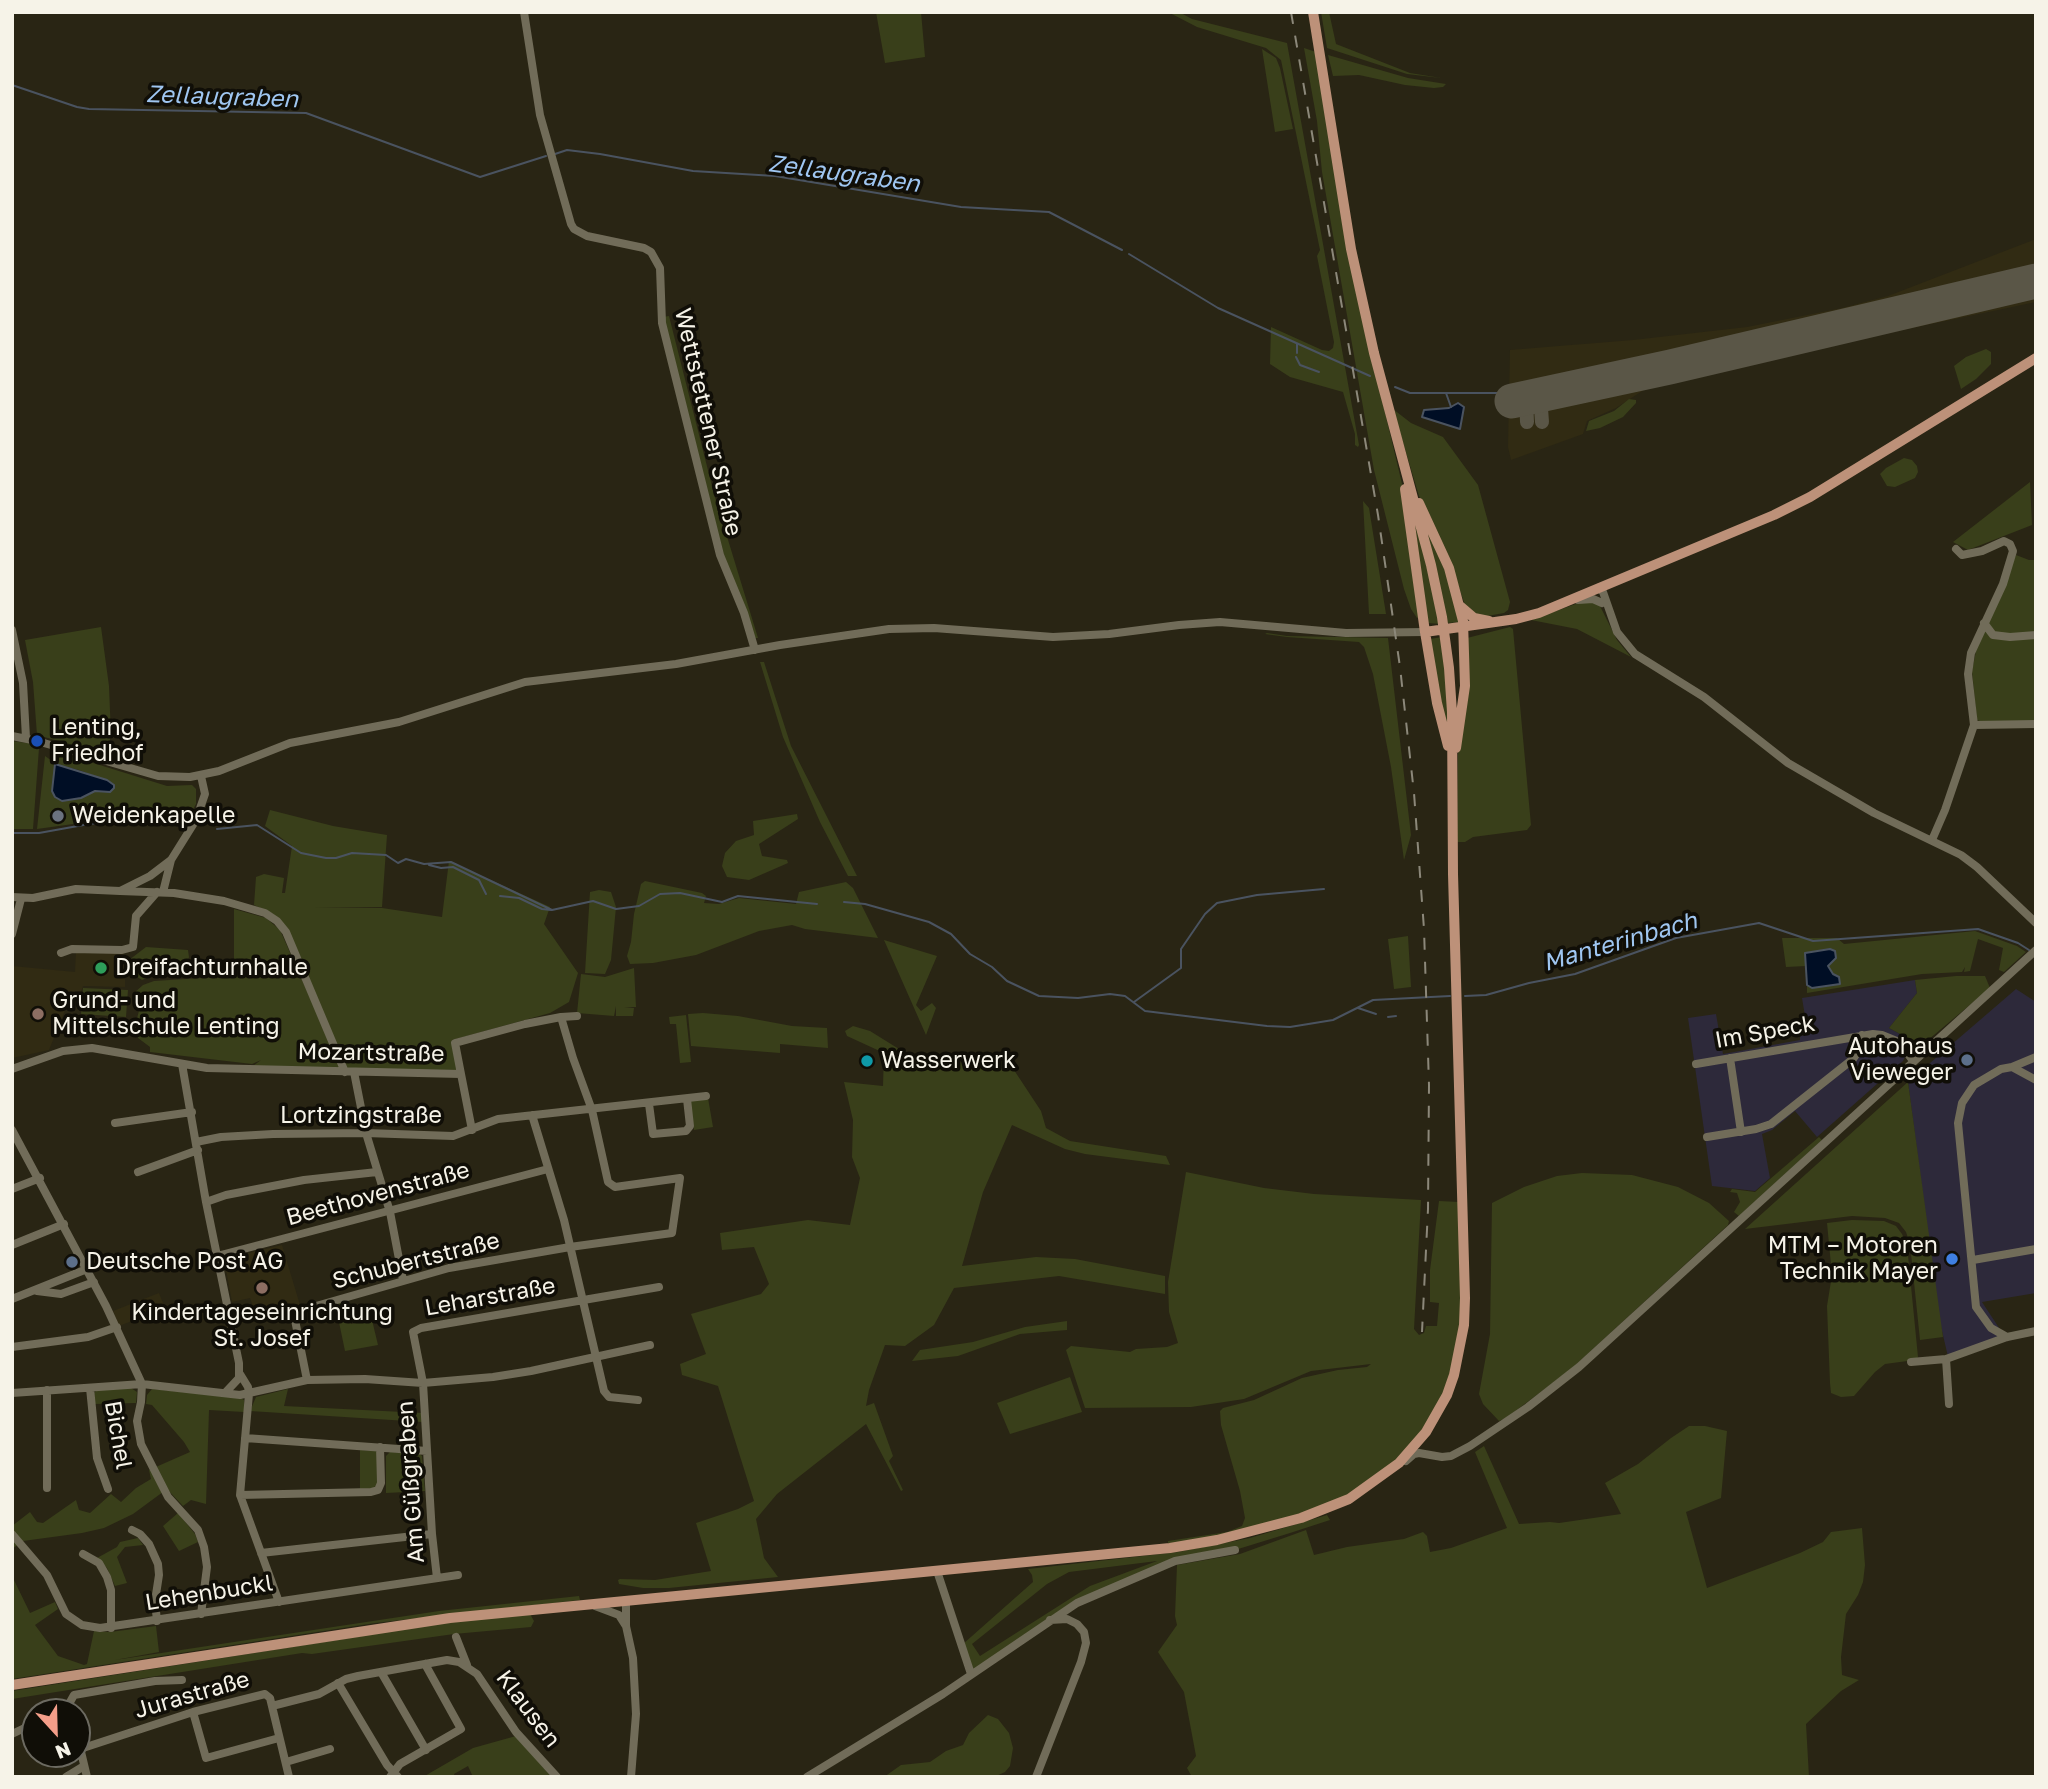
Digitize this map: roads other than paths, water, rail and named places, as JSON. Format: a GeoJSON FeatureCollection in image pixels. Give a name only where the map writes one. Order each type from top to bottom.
{"type":"FeatureCollection","features":[{"type":"Feature","properties":{"kind":"main road"},"geometry":{"type":"LineString","coordinates":[[12,1685],[411,1623],[1170,1548],[1264,1530],[1322,1511],[1349,1499],[1380,1479],[1413,1448],[1436,1417],[1454,1374],[1464,1325],[1463,1189],[1449,668],[1431,565],[1395,434],[1351,249],[1313,12]]}},
{"type":"Feature","properties":{"kind":"main road"},"geometry":{"type":"LineString","coordinates":[[1427,632],[1528,616],[1564,603],[1601,596],[1611,583],[1721,538],[1810,497],[2036,358]]}},
{"type":"Feature","properties":{"kind":"main road"},"geometry":{"type":"LineString","coordinates":[[1395,434],[1452,767]]}},
{"type":"Feature","properties":{"kind":"main road"},"geometry":{"type":"LineString","coordinates":[[1402,461],[1449,568],[1460,605],[1465,686],[1452,767]]}},
{"type":"Feature","properties":{"kind":"main road"},"geometry":{"type":"LineString","coordinates":[[1460,605],[1474,618],[1497,622]]}},
{"type":"Feature","properties":{"kind":"street","name":"Wettstettener Straße"},"geometry":{"type":"LineString","coordinates":[[524,12],[540,115],[574,229],[587,236],[644,248],[651,253],[660,268],[662,323],[720,555],[744,613],[755,650]]}},
{"type":"Feature","properties":{"kind":"street"},"geometry":{"type":"LineString","coordinates":[[1931,840],[1945,810],[1975,724],[1968,674],[1971,653],[2003,584],[2013,551],[2010,544],[2004,541],[1982,551],[1962,555],[1956,549]]}},
{"type":"Feature","properties":{"kind":"street"},"geometry":{"type":"LineString","coordinates":[[1601,596],[1622,641],[1635,654],[1704,697],[1775,754],[1874,813],[1961,855],[1977,866],[2034,919]]}},
{"type":"Feature","properties":{"kind":"street"},"geometry":{"type":"LineString","coordinates":[[12,736],[158,776],[176,778],[201,776],[290,743],[399,722],[525,682],[676,664],[862,633],[915,627],[1053,637],[1220,622],[1375,634],[1427,632]]}},
{"type":"Feature","properties":{"kind":"street"},"geometry":{"type":"LineString","coordinates":[[1984,623],[1993,635]]}},
{"type":"Feature","properties":{"kind":"street"},"geometry":{"type":"LineString","coordinates":[[13,635],[23,683],[26,738]]}},
{"type":"Feature","properties":{"kind":"street"},"geometry":{"type":"LineString","coordinates":[[1976,642],[1993,635],[2036,635]]}},
{"type":"Feature","properties":{"kind":"street"},"geometry":{"type":"LineString","coordinates":[[1975,724],[2036,724]]}},
{"type":"Feature","properties":{"kind":"street"},"geometry":{"type":"LineString","coordinates":[[61,953],[72,949],[122,950],[133,947],[136,916],[160,892],[171,860],[196,820],[204,800],[201,776]]}},
{"type":"Feature","properties":{"kind":"street"},"geometry":{"type":"LineString","coordinates":[[120,891],[150,876],[171,860]]}},
{"type":"Feature","properties":{"kind":"street"},"geometry":{"type":"LineString","coordinates":[[12,934],[17,898],[47,896],[76,889],[160,892],[244,906],[265,913],[277,921],[286,932],[350,1072],[390,1212],[403,1280]]}},
{"type":"Feature","properties":{"kind":"street"},"geometry":{"type":"LineString","coordinates":[[1380,1479],[1392,1473],[1413,1454],[1441,1457],[1459,1452],[1516,1415],[1579,1367],[2035,951]]}},
{"type":"Feature","properties":{"kind":"street"},"geometry":{"type":"LineString","coordinates":[[461,1074],[456,1043],[525,1024],[577,1016]]}},
{"type":"Feature","properties":{"kind":"street"},"geometry":{"type":"LineString","coordinates":[[561,1017],[592,1110]]}},
{"type":"Feature","properties":{"kind":"street"},"geometry":{"type":"LineString","coordinates":[[1707,1137],[1764,1127],[1777,1120],[1853,1059],[1863,1035]]}},
{"type":"Feature","properties":{"kind":"street","name":"Im Speck"},"geometry":{"type":"LineString","coordinates":[[1696,1063],[1863,1035],[1891,1038],[1907,1050],[1913,1060]]}},
{"type":"Feature","properties":{"kind":"street","name":"Mozartstraße"},"geometry":{"type":"LineString","coordinates":[[12,1069],[77,1048],[113,1050],[207,1068],[461,1074],[472,1130]]}},
{"type":"Feature","properties":{"kind":"street"},"geometry":{"type":"LineString","coordinates":[[2007,1338],[1991,1328],[1976,1307],[1958,1123],[1962,1103],[1974,1085],[2001,1069],[2036,1057]]}},
{"type":"Feature","properties":{"kind":"street"},"geometry":{"type":"LineString","coordinates":[[1730,1058],[1741,1132]]}},
{"type":"Feature","properties":{"kind":"street"},"geometry":{"type":"LineString","coordinates":[[182,1064],[240,1374],[249,1394],[240,1495],[279,1602]]}},
{"type":"Feature","properties":{"kind":"street"},"geometry":{"type":"LineString","coordinates":[[2012,1067],[2024,1071],[2036,1080]]}},
{"type":"Feature","properties":{"kind":"street","name":"Lortzingstraße"},"geometry":{"type":"LineString","coordinates":[[138,1172],[221,1137],[366,1133],[453,1136],[498,1119],[706,1096]]}},
{"type":"Feature","properties":{"kind":"street"},"geometry":{"type":"LineString","coordinates":[[649,1104],[653,1134],[686,1131],[690,1126],[687,1099]]}},
{"type":"Feature","properties":{"kind":"street","name":"Schubertstraße"},"geometry":{"type":"LineString","coordinates":[[307,1380],[295,1320],[298,1313],[449,1268],[672,1233],[680,1178],[615,1187],[608,1182],[592,1110]]}},
{"type":"Feature","properties":{"kind":"street"},"geometry":{"type":"LineString","coordinates":[[115,1122],[192,1112]]}},
{"type":"Feature","properties":{"kind":"street"},"geometry":{"type":"LineString","coordinates":[[532,1115],[570,1247],[604,1391],[609,1397],[638,1400]]}},
{"type":"Feature","properties":{"kind":"street"},"geometry":{"type":"LineString","coordinates":[[12,1130],[94,1282],[142,1384],[137,1421],[141,1444],[168,1497],[198,1531],[204,1547],[207,1567],[201,1614]]}},
{"type":"Feature","properties":{"kind":"street","name":"Beethovenstraße"},"geometry":{"type":"LineString","coordinates":[[217,1256],[548,1169]]}},
{"type":"Feature","properties":{"kind":"street"},"geometry":{"type":"LineString","coordinates":[[206,1202],[226,1195],[303,1180],[377,1172]]}},
{"type":"Feature","properties":{"kind":"street"},"geometry":{"type":"LineString","coordinates":[[12,1189],[40,1178]]}},
{"type":"Feature","properties":{"kind":"street"},"geometry":{"type":"LineString","coordinates":[[12,1245],[64,1224]]}},
{"type":"Feature","properties":{"kind":"street"},"geometry":{"type":"LineString","coordinates":[[1973,1260],[2036,1250]]}},
{"type":"Feature","properties":{"kind":"street"},"geometry":{"type":"LineString","coordinates":[[12,1299],[87,1269]]}},
{"type":"Feature","properties":{"kind":"street"},"geometry":{"type":"LineString","coordinates":[[34,1290],[61,1294],[94,1282]]}},
{"type":"Feature","properties":{"kind":"street"},"geometry":{"type":"LineString","coordinates":[[583,1301],[659,1287]]}},
{"type":"Feature","properties":{"kind":"street","name":"Leharstraße"},"geometry":{"type":"LineString","coordinates":[[424,1382],[414,1337],[416,1329],[583,1301]]}},
{"type":"Feature","properties":{"kind":"street"},"geometry":{"type":"LineString","coordinates":[[12,1347],[88,1337],[117,1327]]}},
{"type":"Feature","properties":{"kind":"street"},"geometry":{"type":"LineString","coordinates":[[1911,1362],[1946,1359],[2036,1331]]}},
{"type":"Feature","properties":{"kind":"street"},"geometry":{"type":"LineString","coordinates":[[12,1393],[142,1384],[249,1394],[307,1380],[424,1382],[493,1377],[649,1345]]}},
{"type":"Feature","properties":{"kind":"street"},"geometry":{"type":"LineString","coordinates":[[1946,1359],[1949,1404]]}},
{"type":"Feature","properties":{"kind":"street"},"geometry":{"type":"LineString","coordinates":[[225,1393],[240,1374]]}},
{"type":"Feature","properties":{"kind":"street","name":"Am Güßgraben"},"geometry":{"type":"LineString","coordinates":[[424,1382],[437,1578]]}},
{"type":"Feature","properties":{"kind":"street","name":"Bichel"},"geometry":{"type":"LineString","coordinates":[[90,1388],[97,1458],[108,1489]]}},
{"type":"Feature","properties":{"kind":"street"},"geometry":{"type":"LineString","coordinates":[[47,1390],[47,1488]]}},
{"type":"Feature","properties":{"kind":"street"},"geometry":{"type":"LineString","coordinates":[[245,1438],[427,1451]]}},
{"type":"Feature","properties":{"kind":"street"},"geometry":{"type":"LineString","coordinates":[[240,1495],[378,1490],[381,1483],[380,1447]]}},
{"type":"Feature","properties":{"kind":"street"},"geometry":{"type":"LineString","coordinates":[[132,1530],[141,1534],[149,1544],[158,1564],[155,1601],[158,1622]]}},
{"type":"Feature","properties":{"kind":"street","name":"Lehenbuckl"},"geometry":{"type":"LineString","coordinates":[[12,1534],[47,1575],[65,1614],[82,1625],[111,1628],[458,1575]]}},
{"type":"Feature","properties":{"kind":"street"},"geometry":{"type":"LineString","coordinates":[[261,1553],[432,1534]]}},
{"type":"Feature","properties":{"kind":"street"},"geometry":{"type":"LineString","coordinates":[[807,1777],[971,1674],[1077,1603],[1164,1565],[1188,1557],[1235,1550]]}},
{"type":"Feature","properties":{"kind":"street"},"geometry":{"type":"LineString","coordinates":[[83,1554],[99,1563],[107,1577],[111,1590],[111,1628]]}},
{"type":"Feature","properties":{"kind":"street"},"geometry":{"type":"LineString","coordinates":[[937,1571],[971,1674]]}},
{"type":"Feature","properties":{"kind":"street"},"geometry":{"type":"LineString","coordinates":[[623,1601],[617,1609],[626,1626]]}},
{"type":"Feature","properties":{"kind":"street"},"geometry":{"type":"LineString","coordinates":[[623,1601],[632,1649],[636,1714],[632,1777]]}},
{"type":"Feature","properties":{"kind":"street"},"geometry":{"type":"LineString","coordinates":[[585,1604],[619,1615]]}},
{"type":"Feature","properties":{"kind":"street"},"geometry":{"type":"LineString","coordinates":[[1036,1777],[1085,1652],[1086,1643],[1084,1632],[1077,1624],[1067,1619],[1049,1620]]}},
{"type":"Feature","properties":{"kind":"street","name":"Klausen"},"geometry":{"type":"LineString","coordinates":[[456,1637],[467,1665],[477,1674],[516,1732],[557,1777]]}},
{"type":"Feature","properties":{"kind":"street","name":"Jurastraße"},"geometry":{"type":"LineString","coordinates":[[91,1745],[193,1712],[261,1694],[269,1696],[272,1706],[319,1694],[358,1676],[447,1660],[467,1665]]}},
{"type":"Feature","properties":{"kind":"street"},"geometry":{"type":"LineString","coordinates":[[338,1683],[394,1775],[400,1764],[461,1729],[425,1664]]}},
{"type":"Feature","properties":{"kind":"street"},"geometry":{"type":"LineString","coordinates":[[381,1672],[426,1750]]}},
{"type":"Feature","properties":{"kind":"street"},"geometry":{"type":"LineString","coordinates":[[73,1698],[74,1695],[155,1681],[181,1680]]}},
{"type":"Feature","properties":{"kind":"street"},"geometry":{"type":"LineString","coordinates":[[272,1706],[289,1777]]}},
{"type":"Feature","properties":{"kind":"street"},"geometry":{"type":"LineString","coordinates":[[193,1712],[206,1758],[279,1738]]}},
{"type":"Feature","properties":{"kind":"street"},"geometry":{"type":"LineString","coordinates":[[286,1762],[330,1749]]}},
{"type":"Feature","properties":{"kind":"water"},"geometry":{"type":"Polygon","coordinates":[[[1458,403],[1464,407],[1460,429],[1422,417],[1424,410],[1449,408],[1458,403]]]}},
{"type":"Feature","properties":{"kind":"water"},"geometry":{"type":"Polygon","coordinates":[[[55,764],[107,780],[114,788],[110,792],[95,791],[81,798],[62,801],[55,797],[52,791],[55,764]]]}},
{"type":"Feature","properties":{"kind":"water"},"geometry":{"type":"Polygon","coordinates":[[[1830,949],[1835,951],[1836,958],[1828,966],[1833,974],[1839,977],[1840,984],[1812,988],[1807,985],[1805,953],[1830,949]]]}},
{"type":"Feature","properties":{"kind":"waterway","name":"Zellaugraben"},"geometry":{"type":"LineString","coordinates":[[12,85],[89,109],[306,113],[480,177],[546,156]]}},
{"type":"Feature","properties":{"kind":"waterway","name":"Zellaugraben"},"geometry":{"type":"LineString","coordinates":[[555,154],[567,150],[693,171],[775,176],[961,207],[1049,212],[1122,250]]}},
{"type":"Feature","properties":{"kind":"waterway","name":"Zellaugraben"},"geometry":{"type":"LineString","coordinates":[[1129,254],[1218,308],[1370,376]]}},
{"type":"Feature","properties":{"kind":"waterway"},"geometry":{"type":"LineString","coordinates":[[1297,344],[1297,353]]}},
{"type":"Feature","properties":{"kind":"waterway"},"geometry":{"type":"LineString","coordinates":[[1296,357],[1300,365],[1319,372]]}},
{"type":"Feature","properties":{"kind":"waterway","name":"Zellaugraben"},"geometry":{"type":"LineString","coordinates":[[1395,387],[1410,393],[1506,393]]}},
{"type":"Feature","properties":{"kind":"waterway"},"geometry":{"type":"LineString","coordinates":[[1446,393],[1451,407]]}},
{"type":"Feature","properties":{"kind":"waterway","name":"Manterinbach"},"geometry":{"type":"LineString","coordinates":[[12,833],[39,833],[145,818],[188,823]]}},
{"type":"Feature","properties":{"kind":"waterway","name":"Manterinbach"},"geometry":{"type":"LineString","coordinates":[[217,829],[257,825],[301,853],[326,858],[352,853],[386,855],[398,863],[406,859],[424,864],[451,862],[552,910],[593,901],[616,909],[639,906],[660,894],[680,893],[722,902],[738,896],[817,904]]}},
{"type":"Feature","properties":{"kind":"waterway","name":"Manterinbach"},"geometry":{"type":"LineString","coordinates":[[429,865],[453,867],[479,880],[486,894]]}},
{"type":"Feature","properties":{"kind":"waterway"},"geometry":{"type":"LineString","coordinates":[[1134,1002],[1181,968],[1181,949],[1205,914],[1217,903],[1257,895],[1324,889]]}},
{"type":"Feature","properties":{"kind":"waterway","name":"Manterinbach"},"geometry":{"type":"LineString","coordinates":[[500,896],[519,898],[542,909],[551,910]]}},
{"type":"Feature","properties":{"kind":"waterway","name":"Manterinbach"},"geometry":{"type":"LineString","coordinates":[[844,902],[865,904],[929,922],[951,934],[970,954],[992,967],[1007,981],[1039,996],[1078,998],[1110,994],[1125,996],[1145,1011],[1290,1027],[1333,1020],[1373,1000],[1450,996]]}},
{"type":"Feature","properties":{"kind":"waterway","name":"Manterinbach"},"geometry":{"type":"LineString","coordinates":[[1465,996],[1486,995],[1575,974],[1676,938],[1759,923],[1813,941],[1978,929],[2018,943],[2029,950]]}},
{"type":"Feature","properties":{"kind":"waterway"},"geometry":{"type":"LineString","coordinates":[[1358,1008],[1376,1014]]}},
{"type":"Feature","properties":{"kind":"waterway"},"geometry":{"type":"LineString","coordinates":[[1388,1017],[1396,1016]]}},
{"type":"Feature","properties":{"kind":"railway"},"geometry":{"type":"LineString","coordinates":[[1291,12],[1378,515],[1400,667],[1414,793],[1424,929],[1429,1085],[1428,1209],[1422,1332]]}},
{"type":"Feature","properties":{"kind":"place","name":"Lenting, Friedhof"},"geometry":{"type":"Point","coordinates":[37,741]}},
{"type":"Feature","properties":{"kind":"place","name":"Weidenkapelle"},"geometry":{"type":"Point","coordinates":[58,816]}},
{"type":"Feature","properties":{"kind":"place","name":"Dreifachturnhalle"},"geometry":{"type":"Point","coordinates":[101,968]}},
{"type":"Feature","properties":{"kind":"place","name":"Grund- und Mittelschule Lenting"},"geometry":{"type":"Point","coordinates":[38,1014]}},
{"type":"Feature","properties":{"kind":"place","name":"Autohaus Vieweger"},"geometry":{"type":"Point","coordinates":[1967,1060]}},
{"type":"Feature","properties":{"kind":"place","name":"Wasserwerk"},"geometry":{"type":"Point","coordinates":[867,1061]}},
{"type":"Feature","properties":{"kind":"place","name":"MTM – Motoren Technik Mayer"},"geometry":{"type":"Point","coordinates":[1952,1259]}},
{"type":"Feature","properties":{"kind":"place","name":"Deutsche Post AG"},"geometry":{"type":"Point","coordinates":[72,1262]}},
{"type":"Feature","properties":{"kind":"place","name":"Kindertageseinrichtung St. Josef"},"geometry":{"type":"Point","coordinates":[262,1288]}}]}
